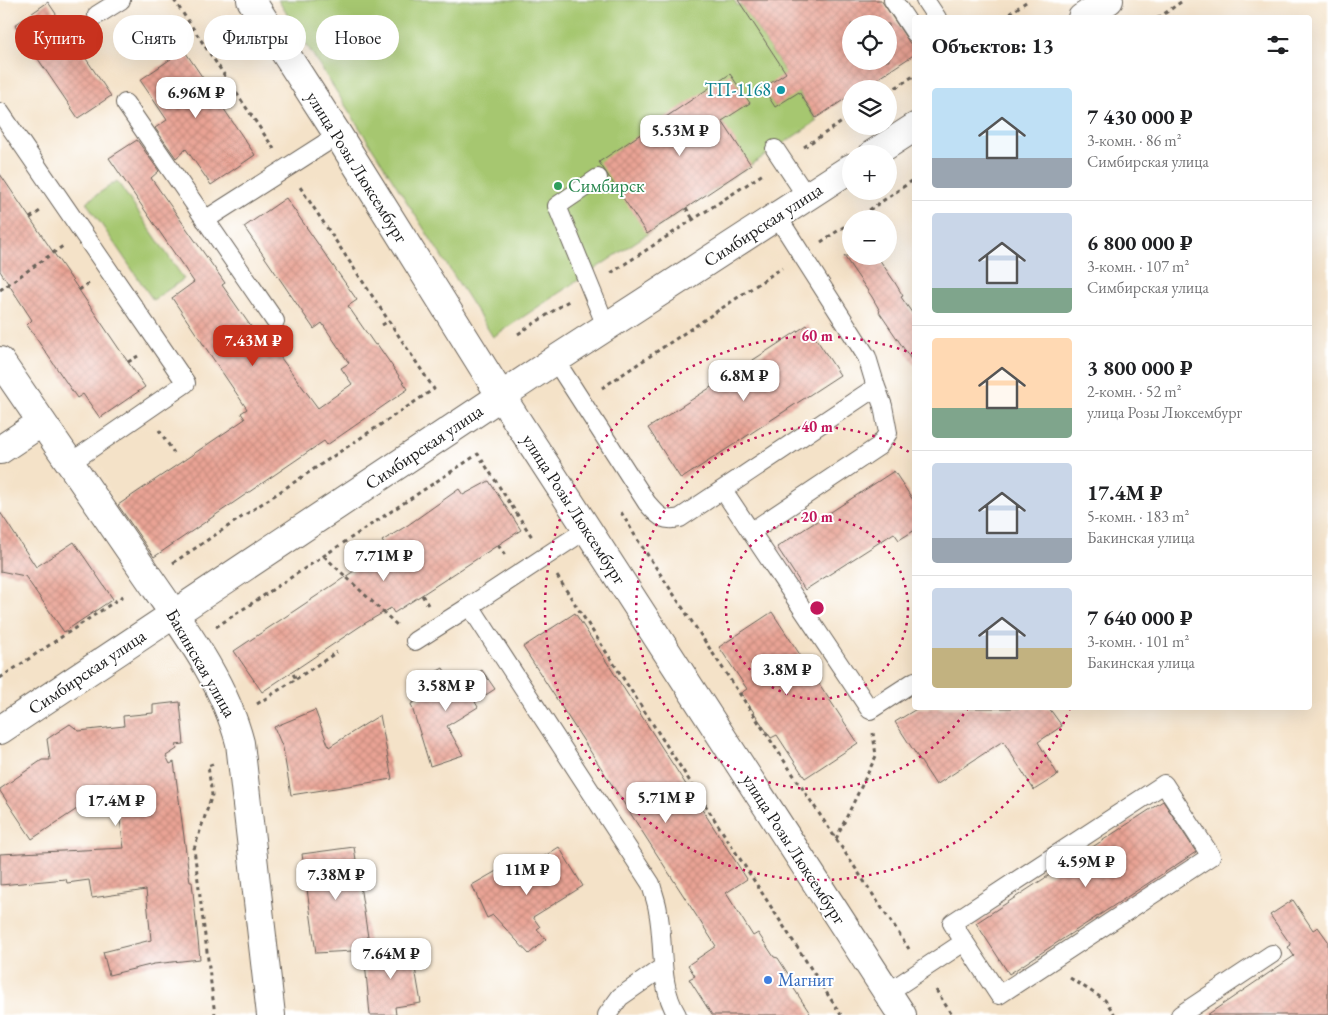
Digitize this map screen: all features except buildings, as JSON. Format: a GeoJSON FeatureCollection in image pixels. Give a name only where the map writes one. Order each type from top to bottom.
{"type":"FeatureCollection","features":[{"type":"Feature","properties":{"kind":"street","name":"улица Розы Люксембург"},"geometry":{"type":"LineString","coordinates":[[251,0],[501,396],[894,1004]]}},
{"type":"Feature","properties":{"kind":"street"},"geometry":{"type":"LineString","coordinates":[[1086,15],[1109,0]]}},
{"type":"Feature","properties":{"kind":"street"},"geometry":{"type":"LineString","coordinates":[[887,145],[912,129]]}},
{"type":"Feature","properties":{"kind":"street","name":"Симбирская улица"},"geometry":{"type":"LineString","coordinates":[[0,730],[606,326],[842,174]]}},
{"type":"Feature","properties":{"kind":"street","name":"Бакинская улица"},"geometry":{"type":"LineString","coordinates":[[0,361],[193,642],[234,720],[240,743],[271,1015]]}},
{"type":"Feature","properties":{"kind":"street"},"geometry":{"type":"LineString","coordinates":[[0,450],[42,422]]}},
{"type":"Feature","properties":{"kind":"lane"},"geometry":{"type":"LineString","coordinates":[[97,15],[120,0]]}},
{"type":"Feature","properties":{"kind":"lane"},"geometry":{"type":"LineString","coordinates":[[893,0],[912,28]]}},
{"type":"Feature","properties":{"kind":"lane"},"geometry":{"type":"LineString","coordinates":[[925,0],[935,15]]}},
{"type":"Feature","properties":{"kind":"lane"},"geometry":{"type":"LineString","coordinates":[[125,103],[275,321]]}},
{"type":"Feature","properties":{"kind":"lane"},"geometry":{"type":"LineString","coordinates":[[0,112],[186,382],[70,463]]}},
{"type":"Feature","properties":{"kind":"lane"},"geometry":{"type":"LineString","coordinates":[[205,220],[338,135]]}},
{"type":"Feature","properties":{"kind":"lane"},"geometry":{"type":"LineString","coordinates":[[779,155],[807,197]]}},
{"type":"Feature","properties":{"kind":"lane"},"geometry":{"type":"LineString","coordinates":[[598,178],[557,206],[606,326]]}},
{"type":"Feature","properties":{"kind":"lane"},"geometry":{"type":"LineString","coordinates":[[752,530],[879,446],[888,433],[883,406],[867,357],[777,216]]}},
{"type":"Feature","properties":{"kind":"lane"},"geometry":{"type":"LineString","coordinates":[[556,360],[647,503],[659,516],[669,520],[680,518],[876,387]]}},
{"type":"Feature","properties":{"kind":"lane"},"geometry":{"type":"LineString","coordinates":[[723,490],[752,530],[870,710],[912,683]]}},
{"type":"Feature","properties":{"kind":"lane"},"geometry":{"type":"LineString","coordinates":[[416,642],[587,529]]}},
{"type":"Feature","properties":{"kind":"lane"},"geometry":{"type":"LineString","coordinates":[[470,606],[651,884],[659,911],[663,967],[671,1004],[677,1015]]}},
{"type":"Feature","properties":{"kind":"lane"},"geometry":{"type":"LineString","coordinates":[[1164,784],[1212,856],[1000,995],[964,942],[952,923],[1164,784]]}},
{"type":"Feature","properties":{"kind":"lane"},"geometry":{"type":"LineString","coordinates":[[894,1004],[922,970],[964,942]]}},
{"type":"Feature","properties":{"kind":"lane"},"geometry":{"type":"LineString","coordinates":[[1180,1015],[1272,954]]}},
{"type":"Feature","properties":{"kind":"lane"},"geometry":{"type":"LineString","coordinates":[[607,1015],[620,997],[663,967]]}},
{"type":"Feature","properties":{"kind":"path"},"geometry":{"type":"LineString","coordinates":[[0,678],[434,389],[174,0]]}},
{"type":"Feature","properties":{"kind":"path"},"geometry":{"type":"LineString","coordinates":[[1007,15],[1029,0]]}},
{"type":"Feature","properties":{"kind":"path"},"geometry":{"type":"LineString","coordinates":[[1162,15],[1184,0]]}},
{"type":"Feature","properties":{"kind":"path"},"geometry":{"type":"LineString","coordinates":[[897,87],[912,77]]}},
{"type":"Feature","properties":{"kind":"path"},"geometry":{"type":"LineString","coordinates":[[518,334],[693,219],[779,155],[842,121]]}},
{"type":"Feature","properties":{"kind":"path"},"geometry":{"type":"LineString","coordinates":[[869,210],[912,181]]}},
{"type":"Feature","properties":{"kind":"path"},"geometry":{"type":"LineString","coordinates":[[686,208],[693,219]]}},
{"type":"Feature","properties":{"kind":"path"},"geometry":{"type":"LineString","coordinates":[[582,402],[842,228]]}},
{"type":"Feature","properties":{"kind":"path"},"geometry":{"type":"LineString","coordinates":[[0,290],[83,232]]}},
{"type":"Feature","properties":{"kind":"path"},"geometry":{"type":"LineString","coordinates":[[382,325],[389,322]]}},
{"type":"Feature","properties":{"kind":"path"},"geometry":{"type":"LineString","coordinates":[[212,630],[478,454],[841,1015]]}},
{"type":"Feature","properties":{"kind":"path"},"geometry":{"type":"LineString","coordinates":[[618,506],[636,539],[952,1015]]}},
{"type":"Feature","properties":{"kind":"path"},"geometry":{"type":"LineString","coordinates":[[324,556],[399,626]]}},
{"type":"Feature","properties":{"kind":"path"},"geometry":{"type":"LineString","coordinates":[[234,720],[337,652]]}},
{"type":"Feature","properties":{"kind":"path"},"geometry":{"type":"LineString","coordinates":[[292,672],[296,678]]}},
{"type":"Feature","properties":{"kind":"path"},"geometry":{"type":"LineString","coordinates":[[836,839],[876,756],[870,710]]}},
{"type":"Feature","properties":{"kind":"path"},"geometry":{"type":"LineString","coordinates":[[215,1015],[194,849],[212,796],[208,766],[218,762]]}},
{"type":"Feature","properties":{"kind":"path"},"geometry":{"type":"LineString","coordinates":[[1047,964],[1105,1000],[1115,1015]]}},
{"type":"Feature","properties":{"kind":"green space","name":"Симбирск"},"geometry":{"type":"Polygon","coordinates":[[[278,0],[734,0],[738,6],[741,4],[817,121],[493,337],[316,60],[399,60],[399,15],[316,15],[316,60],[306,44],[306,15],[288,15],[278,0]]]}},
{"type":"Feature","properties":{"kind":"green space"},"geometry":{"type":"Polygon","coordinates":[[[117,181],[184,279],[153,300],[86,202],[117,181]]]}},
{"type":"Feature","properties":{"kind":"place","name":"ТП-1168"},"geometry":{"type":"Point","coordinates":[781,90]}},
{"type":"Feature","properties":{"kind":"place","name":"Симбирск"},"geometry":{"type":"Point","coordinates":[558,186]}},
{"type":"Feature","properties":{"kind":"place","name":"Магнит"},"geometry":{"type":"Point","coordinates":[768,980]}}]}
